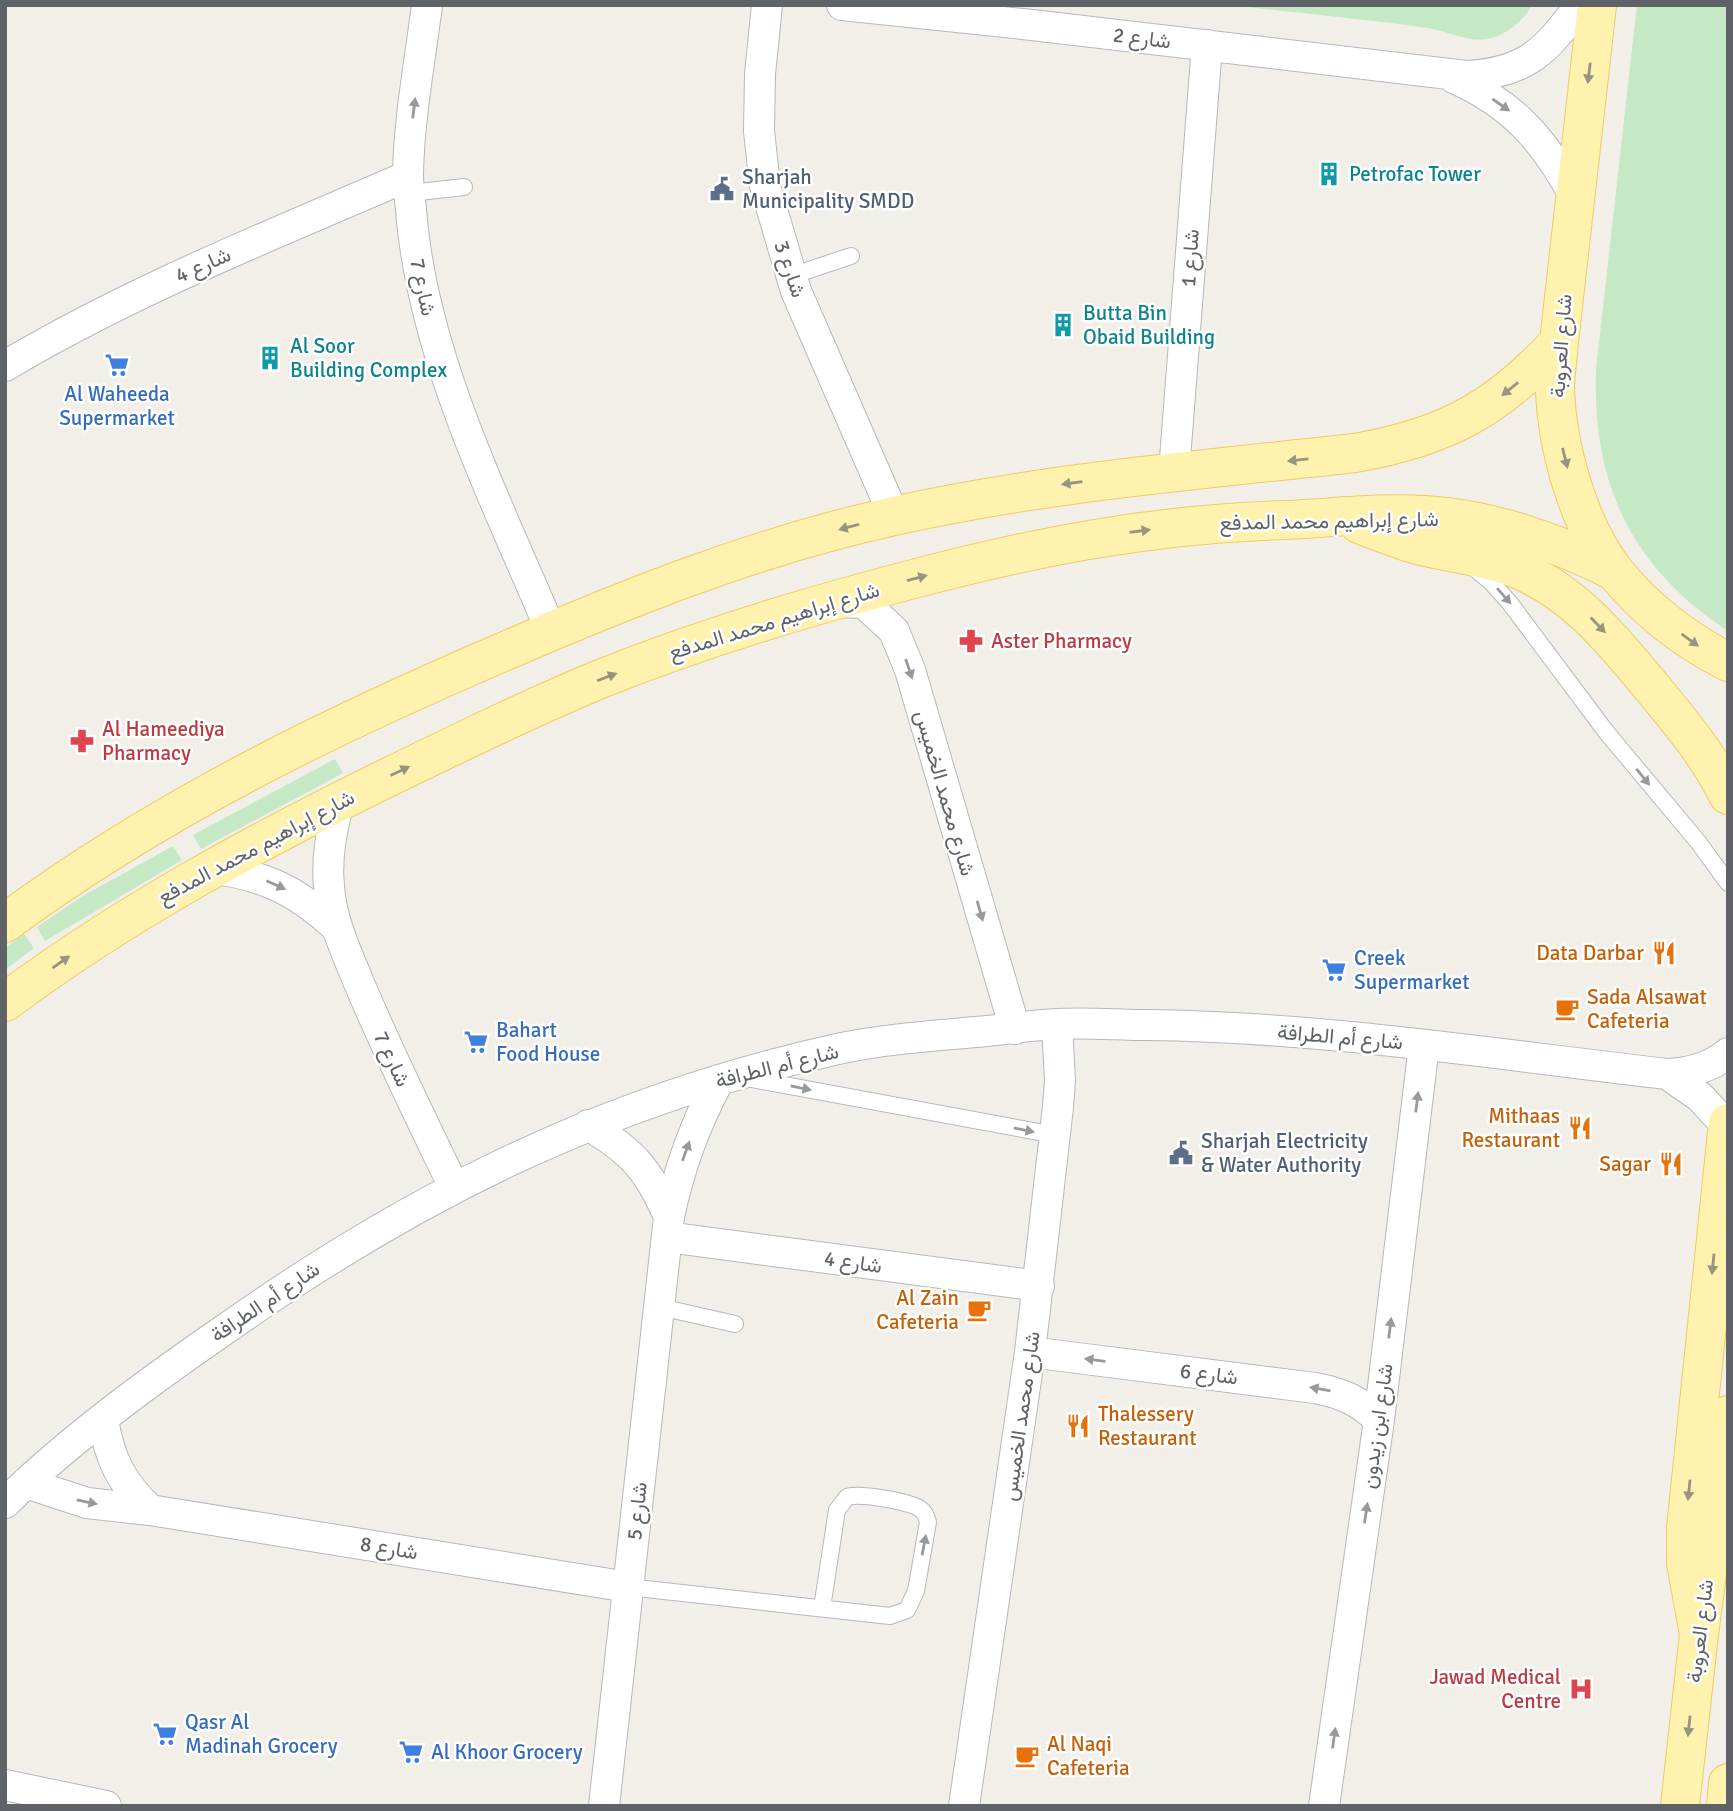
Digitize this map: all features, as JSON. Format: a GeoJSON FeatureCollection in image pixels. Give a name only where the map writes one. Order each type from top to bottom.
{"type":"FeatureCollection","features":[{"type":"Feature","properties":{"kind":"main road","name":"شارع العروبة"},"geometry":{"type":"LineString","coordinates":[[1597,5],[1559,342],[1555,389],[1560,438],[1576,495],[1590,529],[1614,571],[1652,611],[1695,645],[1728,662]]}},
{"type":"Feature","properties":{"kind":"main road"},"geometry":{"type":"LineString","coordinates":[[5,923],[112,850],[207,793],[305,741],[405,694],[677,580],[756,554],[894,516],[1002,494],[1355,453],[1422,439],[1453,426],[1492,403],[1536,367],[1559,342]]}},
{"type":"Feature","properties":{"kind":"main road"},"geometry":{"type":"LineString","coordinates":[[1080,540],[1094,524],[1122,509],[1191,499],[1202,494],[1222,468]]}},
{"type":"Feature","properties":{"kind":"main road","name":"شارع إبراهيم محمد المدفع"},"geometry":{"type":"LineString","coordinates":[[5,1002],[89,943],[211,868],[339,801],[510,718],[600,679],[726,633],[829,601],[970,564],[1080,540],[1186,525],[1398,515],[1464,519],[1542,538],[1614,571]]}},
{"type":"Feature","properties":{"kind":"main road"},"geometry":{"type":"LineString","coordinates":[[1344,518],[1415,544],[1490,559],[1514,568],[1559,592],[1585,612],[1608,636],[1690,734],[1707,757],[1728,795]]}},
{"type":"Feature","properties":{"kind":"main road"},"geometry":{"type":"LineString","coordinates":[[1699,1634],[1686,1563],[1686,1528],[1728,1124]]}},
{"type":"Feature","properties":{"kind":"main road","name":"شارع العروبة"},"geometry":{"type":"LineString","coordinates":[[1680,1806],[1728,1415]]}},
{"type":"Feature","properties":{"kind":"main road"},"geometry":{"type":"LineString","coordinates":[[1726,1806],[1728,1783]]}},
{"type":"Feature","properties":{"kind":"street","name":"شارع 7"},"geometry":{"type":"LineString","coordinates":[[427,5],[409,147],[409,184],[415,248],[429,319],[450,387],[551,631]]}},
{"type":"Feature","properties":{"kind":"street","name":"شارع 3"},"geometry":{"type":"LineString","coordinates":[[767,5],[760,74],[759,131],[765,186],[791,276],[894,516]]}},
{"type":"Feature","properties":{"kind":"street","name":"شارع 2"},"geometry":{"type":"LineString","coordinates":[[842,5],[1466,76],[1490,75],[1536,56],[1554,39],[1580,5]]}},
{"type":"Feature","properties":{"kind":"street","name":"شارع 1"},"geometry":{"type":"LineString","coordinates":[[1174,472],[1207,45]]}},
{"type":"Feature","properties":{"kind":"street","name":"شارع 2"},"geometry":{"type":"LineString","coordinates":[[1441,72],[1475,88],[1517,117],[1535,134],[1557,164],[1575,197]]}},
{"type":"Feature","properties":{"kind":"street","name":"شارع 4"},"geometry":{"type":"LineString","coordinates":[[8,355],[68,330],[192,269],[409,184]]}},
{"type":"Feature","properties":{"kind":"street","name":"شارع محمد الخميس"},"geometry":{"type":"LineString","coordinates":[[829,601],[864,603],[894,631],[909,670],[1015,1029]]}},
{"type":"Feature","properties":{"kind":"street","name":"شارع 7"},"geometry":{"type":"LineString","coordinates":[[339,801],[328,865],[337,928],[383,1041],[454,1187]]}},
{"type":"Feature","properties":{"kind":"street","name":"شارع 7"},"geometry":{"type":"LineString","coordinates":[[211,868],[258,877],[280,886],[301,897],[337,928]]}},
{"type":"Feature","properties":{"kind":"street","name":"شارع محمد الخميس"},"geometry":{"type":"LineString","coordinates":[[964,1806],[1039,1286],[1060,1080],[1057,1024]]}},
{"type":"Feature","properties":{"kind":"street","name":"شارع أم الطرافة"},"geometry":{"type":"LineString","coordinates":[[15,1493],[185,1357],[357,1240],[520,1154],[588,1125],[726,1078],[846,1048],[923,1037],[1057,1024],[1221,1027],[1311,1033],[1667,1074],[1686,1073],[1704,1067],[1728,1053]]}},
{"type":"Feature","properties":{"kind":"street","name":"شارع ابن زيدون"},"geometry":{"type":"LineString","coordinates":[[1324,1806],[1379,1420],[1423,1045]]}},
{"type":"Feature","properties":{"kind":"street","name":"شارع أم الطرافة"},"geometry":{"type":"LineString","coordinates":[[1667,1074],[1700,1097],[1728,1124]]}},
{"type":"Feature","properties":{"kind":"street","name":"شارع 5"},"geometry":{"type":"LineString","coordinates":[[604,1806],[668,1227],[683,1160],[705,1106],[726,1078]]}},
{"type":"Feature","properties":{"kind":"street","name":"شارع 5"},"geometry":{"type":"LineString","coordinates":[[588,1125],[615,1141],[639,1162],[657,1188],[668,1227]]}},
{"type":"Feature","properties":{"kind":"street","name":"شارع 4"},"geometry":{"type":"LineString","coordinates":[[668,1227],[1039,1286]]}},
{"type":"Feature","properties":{"kind":"street","name":"شارع 6"},"geometry":{"type":"LineString","coordinates":[[1030,1352],[1324,1389],[1350,1397],[1366,1407],[1379,1420]]}},
{"type":"Feature","properties":{"kind":"street"},"geometry":{"type":"LineString","coordinates":[[103,1420],[107,1446],[117,1470],[131,1492],[150,1510]]}},
{"type":"Feature","properties":{"kind":"street","name":"شارع 8"},"geometry":{"type":"LineString","coordinates":[[15,1493],[150,1510],[628,1587]]}},
{"type":"Feature","properties":{"kind":"street"},"geometry":{"type":"LineString","coordinates":[[5,1785],[106,1806]]}},
{"type":"Feature","properties":{"kind":"lane"},"geometry":{"type":"LineString","coordinates":[[409,184],[464,187]]}},
{"type":"Feature","properties":{"kind":"lane"},"geometry":{"type":"LineString","coordinates":[[791,276],[851,256]]}},
{"type":"Feature","properties":{"kind":"lane"},"geometry":{"type":"LineString","coordinates":[[1453,552],[1490,581],[1509,602],[1607,733],[1699,843],[1728,883]]}},
{"type":"Feature","properties":{"kind":"lane"},"geometry":{"type":"LineString","coordinates":[[726,1078],[1055,1135]]}},
{"type":"Feature","properties":{"kind":"lane"},"geometry":{"type":"LineString","coordinates":[[660,1307],[735,1324]]}},
{"type":"Feature","properties":{"kind":"lane"},"geometry":{"type":"LineString","coordinates":[[628,1587],[890,1616],[907,1610],[916,1591],[928,1522],[926,1514],[914,1506],[854,1495],[847,1497],[837,1510],[822,1608]]}},
{"type":"Feature","properties":{"kind":"green space"},"geometry":{"type":"Polygon","coordinates":[[[1231,5],[1532,5],[1524,17],[1507,31],[1479,40],[1428,28],[1231,5]]]}},
{"type":"Feature","properties":{"kind":"green space"},"geometry":{"type":"Polygon","coordinates":[[[1637,5],[1728,5],[1728,631],[1694,606],[1666,579],[1643,550],[1624,519],[1610,486],[1601,449],[1596,369],[1637,5]]]}},
{"type":"Feature","properties":{"kind":"green space"},"geometry":{"type":"Polygon","coordinates":[[[335,759],[343,773],[201,849],[193,835],[335,759]]]}},
{"type":"Feature","properties":{"kind":"green space"},"geometry":{"type":"Polygon","coordinates":[[[173,846],[182,860],[45,941],[37,927],[81,897],[173,846]]]}},
{"type":"Feature","properties":{"kind":"green space"},"geometry":{"type":"Polygon","coordinates":[[[24,934],[34,948],[5,970],[5,948],[24,934]]]}},
{"type":"Feature","properties":{"kind":"place","name":"Petrofac Tower"},"geometry":{"type":"Point","coordinates":[1329,174]}},
{"type":"Feature","properties":{"kind":"place","name":"Sharjah Municipality SMDD"},"geometry":{"type":"Point","coordinates":[722,189]}},
{"type":"Feature","properties":{"kind":"place","name":"Butta Bin Obaid Building"},"geometry":{"type":"Point","coordinates":[1063,325]}},
{"type":"Feature","properties":{"kind":"place","name":"Al Soor Building Complex"},"geometry":{"type":"Point","coordinates":[270,358]}},
{"type":"Feature","properties":{"kind":"place","name":"Al Waheeda Supermarket"},"geometry":{"type":"Point","coordinates":[117,365]}},
{"type":"Feature","properties":{"kind":"place","name":"Aster Pharmacy"},"geometry":{"type":"Point","coordinates":[971,641]}},
{"type":"Feature","properties":{"kind":"place","name":"Al Hameediya Pharmacy"},"geometry":{"type":"Point","coordinates":[82,741]}},
{"type":"Feature","properties":{"kind":"place","name":"Data Darbar"},"geometry":{"type":"Point","coordinates":[1664,953]}},
{"type":"Feature","properties":{"kind":"place","name":"Creek Supermarket"},"geometry":{"type":"Point","coordinates":[1334,970]}},
{"type":"Feature","properties":{"kind":"place","name":"Sada Alsawat Cafeteria"},"geometry":{"type":"Point","coordinates":[1567,1009]}},
{"type":"Feature","properties":{"kind":"place","name":"Bahart Food House"},"geometry":{"type":"Point","coordinates":[476,1042]}},
{"type":"Feature","properties":{"kind":"place","name":"Mithaas Restaurant"},"geometry":{"type":"Point","coordinates":[1580,1128]}},
{"type":"Feature","properties":{"kind":"place","name":"Sharjah Electricity & Water Authority"},"geometry":{"type":"Point","coordinates":[1181,1153]}},
{"type":"Feature","properties":{"kind":"place","name":"Sagar"},"geometry":{"type":"Point","coordinates":[1671,1164]}},
{"type":"Feature","properties":{"kind":"place","name":"Al Zain Cafeteria"},"geometry":{"type":"Point","coordinates":[979,1310]}},
{"type":"Feature","properties":{"kind":"place","name":"Thalessery Restaurant"},"geometry":{"type":"Point","coordinates":[1078,1426]}},
{"type":"Feature","properties":{"kind":"place","name":"Jawad Medical Centre"},"geometry":{"type":"Point","coordinates":[1581,1689]}},
{"type":"Feature","properties":{"kind":"place","name":"Qasr Al Madinah Grocery"},"geometry":{"type":"Point","coordinates":[165,1734]}},
{"type":"Feature","properties":{"kind":"place","name":"Al Khoor Grocery"},"geometry":{"type":"Point","coordinates":[411,1752]}},
{"type":"Feature","properties":{"kind":"place","name":"Al Naqi Cafeteria"},"geometry":{"type":"Point","coordinates":[1027,1756]}}]}
